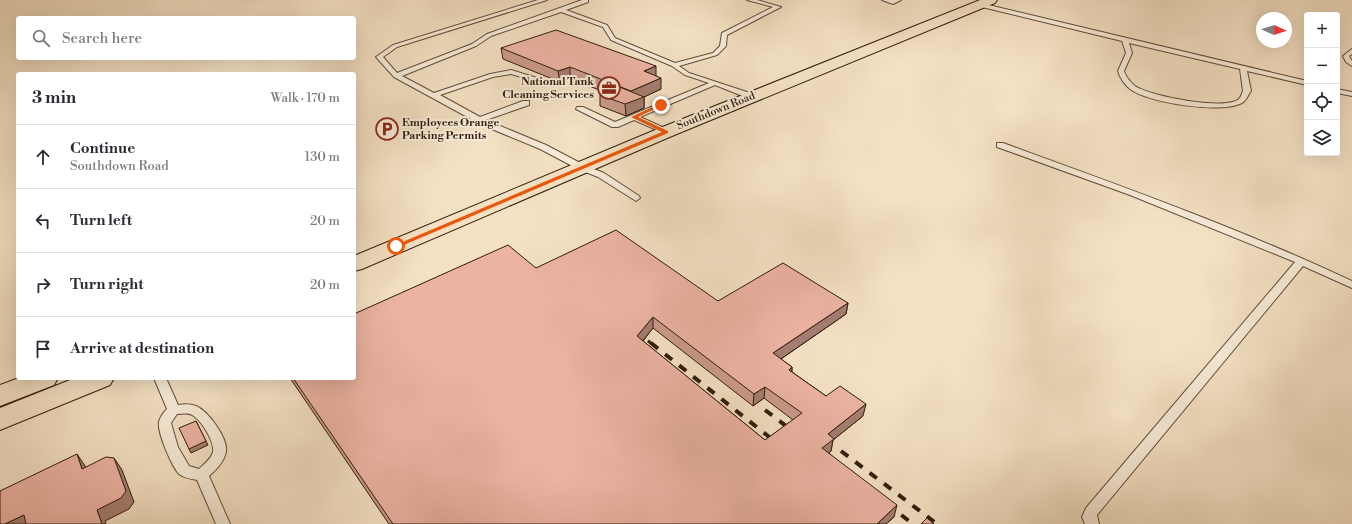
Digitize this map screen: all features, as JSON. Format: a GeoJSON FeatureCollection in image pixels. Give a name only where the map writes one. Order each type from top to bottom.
{"type":"FeatureCollection","features":[{"type":"Feature","properties":{"kind":"main road","name":"Southdown Road"},"geometry":{"type":"LineString","coordinates":[[356,263],[581,167],[987,1]]}},
{"type":"Feature","properties":{"kind":"main road"},"geometry":{"type":"LineString","coordinates":[[0,396],[40,380]]}},
{"type":"Feature","properties":{"kind":"main road"},"geometry":{"type":"LineString","coordinates":[[0,419],[96,380]]}},
{"type":"Feature","properties":{"kind":"lane"},"geometry":{"type":"LineString","coordinates":[[544,0],[394,46],[379,57],[396,76],[480,120],[543,147],[581,167],[601,175],[636,198]]}},
{"type":"Feature","properties":{"kind":"lane"},"geometry":{"type":"LineString","coordinates":[[396,76],[474,45],[488,35],[587,0]]}},
{"type":"Feature","properties":{"kind":"lane"},"geometry":{"type":"LineString","coordinates":[[674,65],[715,54],[723,46],[724,34],[778,7],[750,0]]}},
{"type":"Feature","properties":{"kind":"lane"},"geometry":{"type":"LineString","coordinates":[[885,0],[893,2],[898,0]]}},
{"type":"Feature","properties":{"kind":"lane"},"geometry":{"type":"LineString","coordinates":[[987,1],[1125,40],[1304,83]]}},
{"type":"Feature","properties":{"kind":"lane"},"geometry":{"type":"LineString","coordinates":[[561,10],[605,26],[613,39],[674,65],[687,74],[715,82],[753,96]]}},
{"type":"Feature","properties":{"kind":"lane"},"geometry":{"type":"LineString","coordinates":[[1125,40],[1129,46],[1130,53],[1121,71],[1123,78],[1134,89],[1161,98],[1210,105],[1234,104],[1241,101],[1247,91],[1243,68]]}},
{"type":"Feature","properties":{"kind":"lane"},"geometry":{"type":"LineString","coordinates":[[1352,51],[1346,56],[1348,61],[1352,64]]}},
{"type":"Feature","properties":{"kind":"lane"},"geometry":{"type":"LineString","coordinates":[[434,95],[492,75],[511,72],[545,82]]}},
{"type":"Feature","properties":{"kind":"lane"},"geometry":{"type":"LineString","coordinates":[[580,108],[614,125],[715,82]]}},
{"type":"Feature","properties":{"kind":"lane"},"geometry":{"type":"LineString","coordinates":[[1340,92],[1352,94]]}},
{"type":"Feature","properties":{"kind":"lane"},"geometry":{"type":"LineString","coordinates":[[480,120],[526,103]]}},
{"type":"Feature","properties":{"kind":"lane"},"geometry":{"type":"LineString","coordinates":[[634,117],[666,132]]}},
{"type":"Feature","properties":{"kind":"lane"},"geometry":{"type":"LineString","coordinates":[[1000,145],[1127,191],[1301,261],[1352,285]]}},
{"type":"Feature","properties":{"kind":"lane"},"geometry":{"type":"LineString","coordinates":[[1092,524],[1090,517],[1091,512],[1301,261]]}},
{"type":"Feature","properties":{"kind":"lane"},"geometry":{"type":"LineString","coordinates":[[161,380],[174,410]]}},
{"type":"Feature","properties":{"kind":"lane"},"geometry":{"type":"LineString","coordinates":[[174,410],[188,410],[198,413],[205,420],[219,443],[219,455],[212,466],[202,475],[185,471],[174,449],[165,427],[167,418],[174,410]]}},
{"type":"Feature","properties":{"kind":"lane"},"geometry":{"type":"LineString","coordinates":[[202,475],[223,524]]}},
{"type":"Feature","properties":{"kind":"building"},"geometry":{"type":"Polygon","coordinates":[[[556,30],[656,66],[644,71],[661,78],[631,91],[570,67],[558,71],[501,48],[556,30]]]}},
{"type":"Feature","properties":{"kind":"building"},"geometry":{"type":"Polygon","coordinates":[[[617,86],[644,97],[625,104],[600,95],[617,86]]]}},
{"type":"Feature","properties":{"kind":"building"},"geometry":{"type":"Polygon","coordinates":[[[616,230],[718,301],[783,263],[848,303],[773,353],[792,367],[789,370],[826,396],[840,386],[866,404],[828,434],[834,439],[822,448],[897,505],[877,524],[393,524],[294,380],[356,380],[356,313],[508,245],[536,268],[616,230]],[[653,317],[637,336],[765,440],[802,413],[765,387],[754,394],[653,317]]]}},
{"type":"Feature","properties":{"kind":"building"},"geometry":{"type":"Polygon","coordinates":[[[196,421],[206,441],[189,449],[179,428],[196,421]]]}},
{"type":"Feature","properties":{"kind":"building"},"geometry":{"type":"Polygon","coordinates":[[[77,454],[82,469],[106,457],[114,458],[126,491],[121,498],[97,510],[102,524],[26,524],[24,515],[5,524],[0,524],[0,491],[77,454]]]}},
{"type":"Feature","properties":{"kind":"building"},"geometry":{"type":"Polygon","coordinates":[[[927,518],[934,524],[921,524],[927,518]]]}},
{"type":"Feature","properties":{"kind":"railway"},"geometry":{"type":"LineString","coordinates":[[637,332],[652,344]]}},
{"type":"Feature","properties":{"kind":"railway"},"geometry":{"type":"LineString","coordinates":[[651,343],[778,444]]}},
{"type":"Feature","properties":{"kind":"railway"},"geometry":{"type":"LineString","coordinates":[[765,410],[794,432]]}},
{"type":"Feature","properties":{"kind":"railway"},"geometry":{"type":"LineString","coordinates":[[841,451],[937,524]]}},
{"type":"Feature","properties":{"kind":"railway"},"geometry":{"type":"LineString","coordinates":[[887,504],[913,524]]}},
{"type":"Feature","properties":{"kind":"place","name":"National Tank Cleaning Services"},"geometry":{"type":"Point","coordinates":[609,88]}},
{"type":"Feature","properties":{"kind":"place","name":"Employees Orange Parking Permits"},"geometry":{"type":"Point","coordinates":[387,129]}},
{"type":"Feature","properties":{"kind":"route"},"geometry":{"type":"LineString","coordinates":[[396,246],[666,132],[634,117],[661,105]]}}]}
